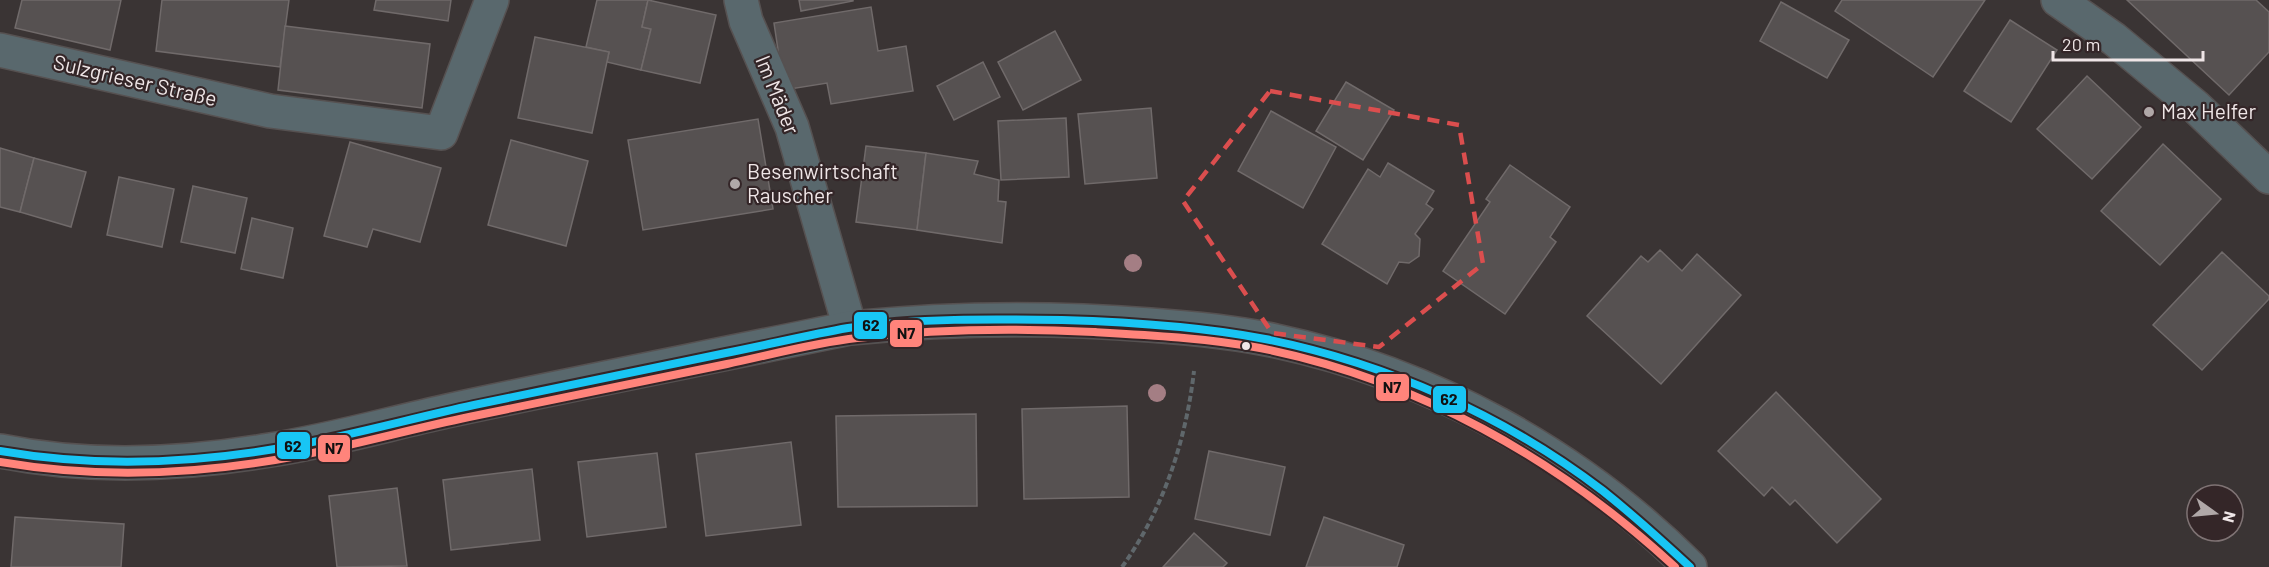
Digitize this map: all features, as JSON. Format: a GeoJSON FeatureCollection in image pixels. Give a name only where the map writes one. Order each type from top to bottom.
{"type":"FeatureCollection","features":[{"type":"Feature","properties":{"kind":"street","name":"Sulzgrieser Straße"},"geometry":{"type":"LineString","coordinates":[[0,50],[270,111],[441,133],[492,0]]}},
{"type":"Feature","properties":{"kind":"street","name":"Im Mäder"},"geometry":{"type":"LineString","coordinates":[[741,0],[746,21],[792,127],[850,328]]}},
{"type":"Feature","properties":{"kind":"street"},"geometry":{"type":"LineString","coordinates":[[2058,0],[2114,39],[2195,106],[2269,177]]}},
{"type":"Feature","properties":{"kind":"street"},"geometry":{"type":"LineString","coordinates":[[0,451],[66,460],[165,463],[271,450],[446,411],[850,328],[909,322],[1051,319],[1200,329],[1275,340],[1320,352],[1434,392],[1539,447],[1590,482],[1690,567]]}},
{"type":"Feature","properties":{"kind":"path"},"geometry":{"type":"LineString","coordinates":[[1122,567],[1156,510],[1174,461],[1189,404],[1200,329]]}},
{"type":"Feature","properties":{"kind":"highlighted area"},"geometry":{"type":"Polygon","coordinates":[[[1270,91],[1459,125],[1483,264],[1379,347],[1272,333],[1183,201],[1270,91]]]}},
{"type":"Feature","properties":{"kind":"building"},"geometry":{"type":"Polygon","coordinates":[[[22,0],[121,0],[110,50],[15,28],[22,0]]]}},
{"type":"Feature","properties":{"kind":"building"},"geometry":{"type":"Polygon","coordinates":[[[162,0],[289,0],[280,67],[156,51],[162,0]]]}},
{"type":"Feature","properties":{"kind":"building"},"geometry":{"type":"Polygon","coordinates":[[[376,0],[451,0],[448,21],[374,10],[376,0]]]}},
{"type":"Feature","properties":{"kind":"building"},"geometry":{"type":"Polygon","coordinates":[[[597,0],[648,0],[642,27],[651,29],[641,70],[607,62],[609,52],[586,47],[597,0]]]}},
{"type":"Feature","properties":{"kind":"building"},"geometry":{"type":"Polygon","coordinates":[[[648,0],[716,15],[700,83],[641,70],[651,29],[642,27],[648,0]]]}},
{"type":"Feature","properties":{"kind":"building"},"geometry":{"type":"Polygon","coordinates":[[[799,0],[853,0],[853,1],[801,11],[799,0]]]}},
{"type":"Feature","properties":{"kind":"building"},"geometry":{"type":"Polygon","coordinates":[[[1842,0],[1985,0],[1933,77],[1835,11],[1842,0]]]}},
{"type":"Feature","properties":{"kind":"building"},"geometry":{"type":"Polygon","coordinates":[[[2127,0],[2256,0],[2269,12],[2269,52],[2229,95],[2127,0]]]}},
{"type":"Feature","properties":{"kind":"building"},"geometry":{"type":"Polygon","coordinates":[[[1781,2],[1849,40],[1827,78],[1760,41],[1781,2]]]}},
{"type":"Feature","properties":{"kind":"building"},"geometry":{"type":"Polygon","coordinates":[[[871,7],[878,51],[906,46],[913,91],[831,104],[827,83],[784,90],[774,23],[871,7]]]}},
{"type":"Feature","properties":{"kind":"building"},"geometry":{"type":"Polygon","coordinates":[[[2010,20],[2057,50],[2011,122],[1964,91],[2010,20]]]}},
{"type":"Feature","properties":{"kind":"building"},"geometry":{"type":"Polygon","coordinates":[[[285,26],[430,44],[422,108],[278,90],[285,26]]]}},
{"type":"Feature","properties":{"kind":"building"},"geometry":{"type":"Polygon","coordinates":[[[1055,31],[1081,80],[1023,110],[998,62],[1055,31]]]}},
{"type":"Feature","properties":{"kind":"building"},"geometry":{"type":"Polygon","coordinates":[[[535,37],[609,52],[592,133],[518,118],[535,37]]]}},
{"type":"Feature","properties":{"kind":"building"},"geometry":{"type":"Polygon","coordinates":[[[983,62],[1000,97],[954,120],[937,86],[983,62]]]}},
{"type":"Feature","properties":{"kind":"building"},"geometry":{"type":"Polygon","coordinates":[[[2087,76],[2141,127],[2092,179],[2037,129],[2087,76]]]}},
{"type":"Feature","properties":{"kind":"building"},"geometry":{"type":"Polygon","coordinates":[[[1346,82],[1394,110],[1363,160],[1316,131],[1346,82]]]}},
{"type":"Feature","properties":{"kind":"building"},"geometry":{"type":"Polygon","coordinates":[[[1151,108],[1157,178],[1085,184],[1078,114],[1151,108]]]}},
{"type":"Feature","properties":{"kind":"building"},"geometry":{"type":"Polygon","coordinates":[[[1271,111],[1336,147],[1303,208],[1238,171],[1271,111]]]}},
{"type":"Feature","properties":{"kind":"building"},"geometry":{"type":"Polygon","coordinates":[[[1066,118],[1069,177],[1001,180],[998,121],[1066,118]]]}},
{"type":"Feature","properties":{"kind":"building"},"geometry":{"type":"Polygon","coordinates":[[[758,119],[773,209],[643,230],[628,140],[758,119]]]}},
{"type":"Feature","properties":{"kind":"building"},"geometry":{"type":"Polygon","coordinates":[[[511,140],[588,161],[566,246],[488,225],[511,140]]]}},
{"type":"Feature","properties":{"kind":"building"},"geometry":{"type":"Polygon","coordinates":[[[350,142],[441,168],[420,242],[373,229],[367,247],[324,236],[350,142]]]}},
{"type":"Feature","properties":{"kind":"building"},"geometry":{"type":"Polygon","coordinates":[[[2163,144],[2221,199],[2160,265],[2101,211],[2163,144]]]}},
{"type":"Feature","properties":{"kind":"building"},"geometry":{"type":"Polygon","coordinates":[[[866,146],[926,153],[917,230],[856,222],[866,146]]]}},
{"type":"Feature","properties":{"kind":"building"},"geometry":{"type":"Polygon","coordinates":[[[0,148],[34,158],[20,212],[0,207],[0,148]]]}},
{"type":"Feature","properties":{"kind":"building"},"geometry":{"type":"Polygon","coordinates":[[[926,153],[978,161],[974,174],[999,180],[998,201],[1006,202],[1002,243],[917,230],[926,153]]]}},
{"type":"Feature","properties":{"kind":"building"},"geometry":{"type":"Polygon","coordinates":[[[34,158],[86,172],[71,227],[20,212],[34,158]]]}},
{"type":"Feature","properties":{"kind":"building"},"geometry":{"type":"Polygon","coordinates":[[[1388,163],[1434,191],[1426,204],[1433,209],[1415,234],[1420,239],[1419,256],[1409,263],[1399,262],[1387,284],[1322,244],[1368,169],[1380,177],[1388,163]]]}},
{"type":"Feature","properties":{"kind":"building"},"geometry":{"type":"Polygon","coordinates":[[[1510,165],[1570,207],[1550,237],[1556,242],[1505,314],[1443,271],[1490,202],[1486,199],[1510,165]]]}},
{"type":"Feature","properties":{"kind":"building"},"geometry":{"type":"Polygon","coordinates":[[[119,177],[174,189],[162,247],[107,235],[119,177]]]}},
{"type":"Feature","properties":{"kind":"building"},"geometry":{"type":"Polygon","coordinates":[[[193,186],[247,198],[235,253],[181,242],[193,186]]]}},
{"type":"Feature","properties":{"kind":"building"},"geometry":{"type":"Polygon","coordinates":[[[252,218],[293,228],[283,278],[241,269],[252,218]]]}},
{"type":"Feature","properties":{"kind":"building"},"geometry":{"type":"Polygon","coordinates":[[[1660,250],[1682,271],[1697,254],[1741,295],[1661,384],[1587,316],[1641,256],[1648,262],[1660,250]]]}},
{"type":"Feature","properties":{"kind":"building"},"geometry":{"type":"Polygon","coordinates":[[[2222,252],[2269,296],[2269,299],[2202,370],[2153,325],[2222,252]]]}},
{"type":"Feature","properties":{"kind":"building"},"geometry":{"type":"Polygon","coordinates":[[[1776,392],[1881,499],[1837,543],[1795,500],[1790,505],[1772,487],[1764,496],[1718,451],[1776,392]]]}},
{"type":"Feature","properties":{"kind":"building"},"geometry":{"type":"Polygon","coordinates":[[[1127,406],[1129,497],[1024,499],[1022,409],[1127,406]]]}},
{"type":"Feature","properties":{"kind":"building"},"geometry":{"type":"Polygon","coordinates":[[[976,414],[977,506],[838,507],[836,416],[976,414]]]}},
{"type":"Feature","properties":{"kind":"building"},"geometry":{"type":"Polygon","coordinates":[[[791,442],[801,525],[706,536],[696,454],[791,442]]]}},
{"type":"Feature","properties":{"kind":"building"},"geometry":{"type":"Polygon","coordinates":[[[1209,451],[1285,467],[1270,535],[1195,519],[1209,451]]]}},
{"type":"Feature","properties":{"kind":"building"},"geometry":{"type":"Polygon","coordinates":[[[657,453],[666,527],[587,537],[578,462],[657,453]]]}},
{"type":"Feature","properties":{"kind":"building"},"geometry":{"type":"Polygon","coordinates":[[[532,469],[540,540],[451,550],[443,480],[532,469]]]}},
{"type":"Feature","properties":{"kind":"building"},"geometry":{"type":"Polygon","coordinates":[[[397,488],[407,566],[337,567],[329,496],[397,488]]]}},
{"type":"Feature","properties":{"kind":"building"},"geometry":{"type":"Polygon","coordinates":[[[15,517],[124,524],[121,567],[11,567],[15,517]]]}},
{"type":"Feature","properties":{"kind":"building"},"geometry":{"type":"Polygon","coordinates":[[[1324,517],[1404,545],[1397,567],[1306,567],[1324,517]]]}},
{"type":"Feature","properties":{"kind":"building"},"geometry":{"type":"Polygon","coordinates":[[[1194,533],[1227,563],[1223,567],[1163,567],[1194,533]]]}},
{"type":"Feature","properties":{"kind":"transit line","name":"62"},"geometry":{"type":"LineString","coordinates":[[0,451],[110,462],[219,457],[315,442],[474,405],[848,328],[901,322],[1009,319],[1138,323],[1240,335],[1310,349],[1355,362],[1443,396],[1485,416],[1565,464],[1614,500],[1690,567]]}},
{"type":"Feature","properties":{"kind":"transit line","name":"N7"},"geometry":{"type":"LineString","coordinates":[[0,462],[111,473],[186,471],[223,467],[319,452],[469,417],[841,340],[975,330],[1136,334],[1198,339],[1260,348],[1318,362],[1375,380],[1429,402],[1534,458],[1630,528],[1675,567]]}},
{"type":"Feature","properties":{"kind":"place","name":"Max Helfer"},"geometry":{"type":"Point","coordinates":[2149,112]}},
{"type":"Feature","properties":{"kind":"place","name":"Besenwirtschaft Rauscher"},"geometry":{"type":"Point","coordinates":[735,184]}}]}
